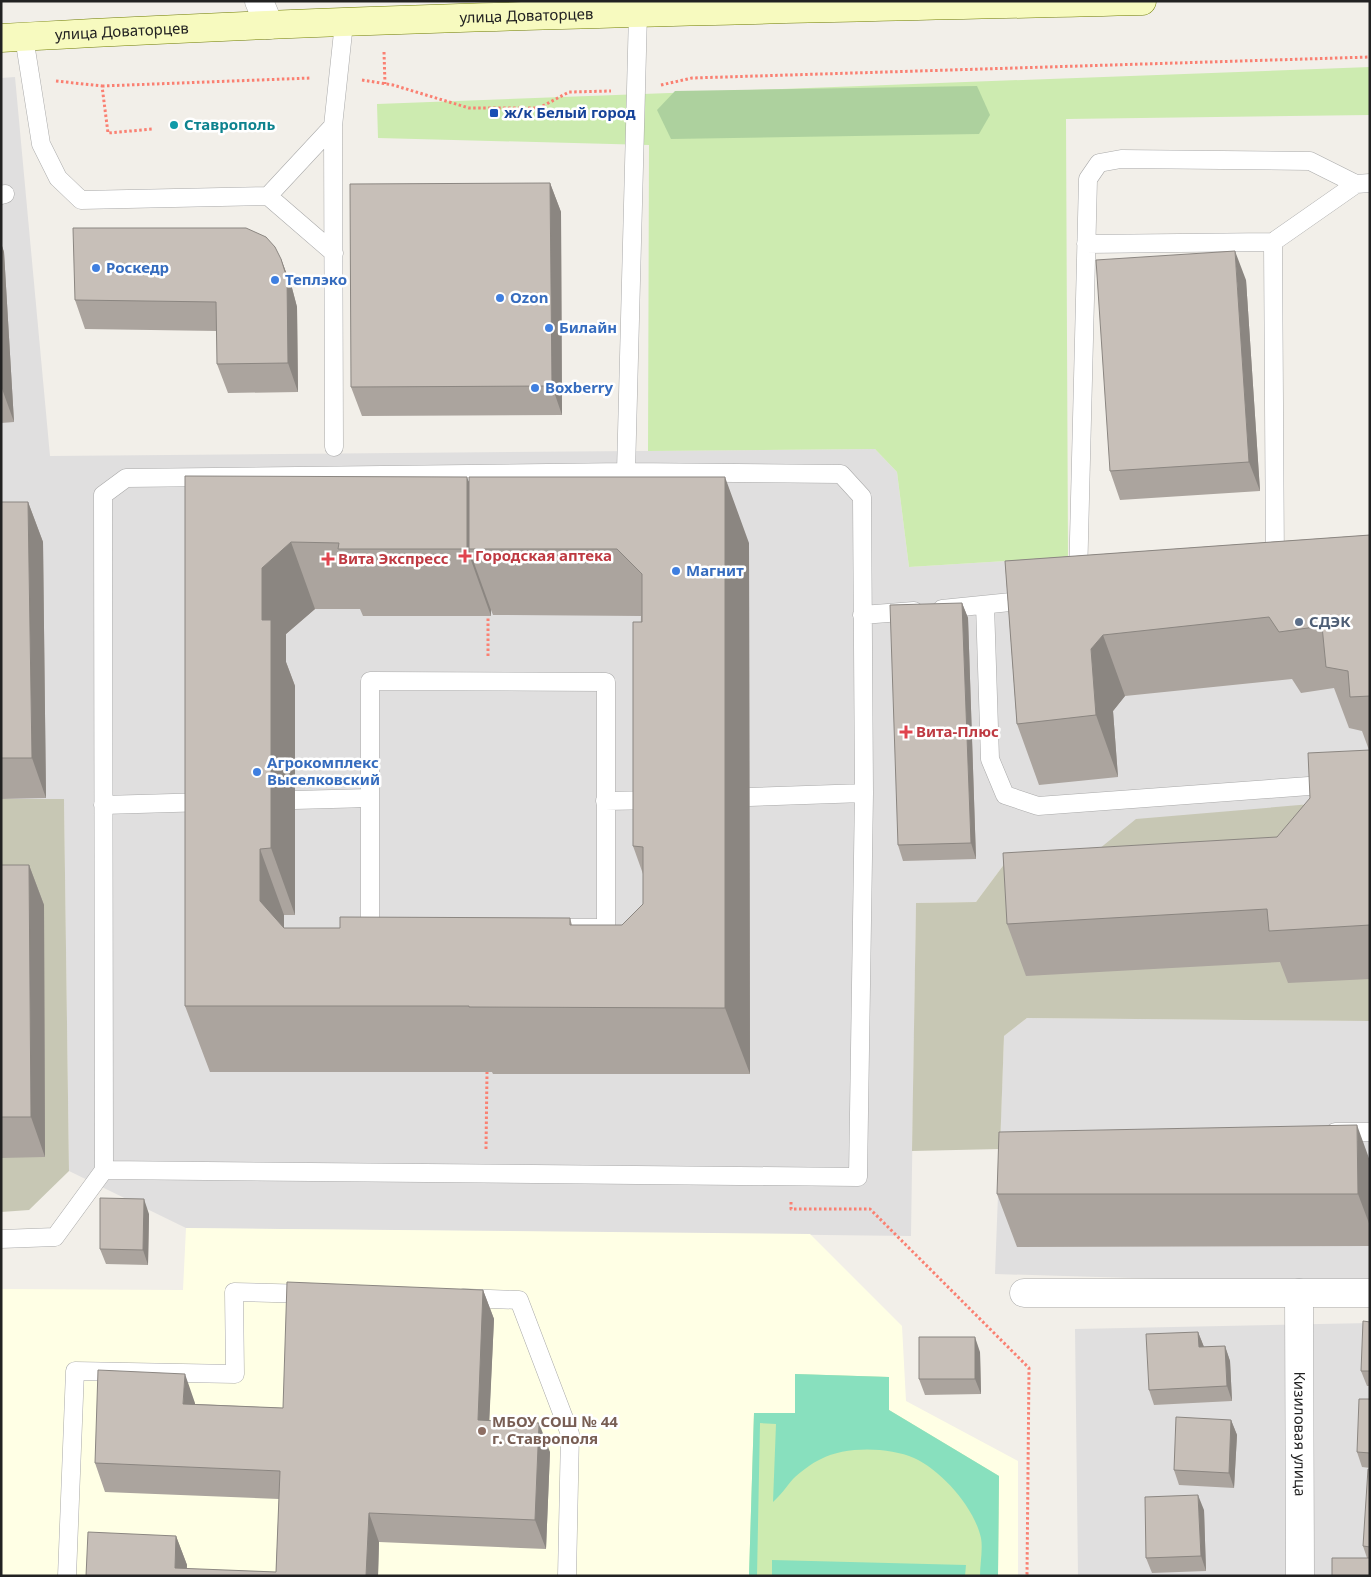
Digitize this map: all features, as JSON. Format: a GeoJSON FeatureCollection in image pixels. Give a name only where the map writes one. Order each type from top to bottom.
{"type":"FeatureCollection","features":[{"type":"Feature","properties":{"kind":"main road","name":"улица Доваторцев"},"geometry":{"type":"LineString","coordinates":[[13,37],[264,13],[344,22],[1142,1]]}},
{"type":"Feature","properties":{"kind":"street"},"geometry":{"type":"LineString","coordinates":[[1024,1293],[1370,1293]]}},
{"type":"Feature","properties":{"kind":"street","name":"Кизиловая улица"},"geometry":{"type":"LineString","coordinates":[[1299,1293],[1300,1576]]}},
{"type":"Feature","properties":{"kind":"lane"},"geometry":{"type":"LineString","coordinates":[[626,472],[638,13]]}},
{"type":"Feature","properties":{"kind":"lane"},"geometry":{"type":"LineString","coordinates":[[334,447],[333,126],[344,22]]}},
{"type":"Feature","properties":{"kind":"lane"},"geometry":{"type":"LineString","coordinates":[[13,37],[31,78],[41,144],[58,178],[81,200],[268,196],[334,253]]}},
{"type":"Feature","properties":{"kind":"lane"},"geometry":{"type":"LineString","coordinates":[[268,196],[333,126]]}},
{"type":"Feature","properties":{"kind":"lane"},"geometry":{"type":"LineString","coordinates":[[1088,594],[1078,595],[1088,179],[1099,163],[1121,158],[1310,160],[1363,184]]}},
{"type":"Feature","properties":{"kind":"lane"},"geometry":{"type":"LineString","coordinates":[[1086,244],[1273,242],[1363,184]]}},
{"type":"Feature","properties":{"kind":"lane"},"geometry":{"type":"LineString","coordinates":[[1273,242],[1275,576]]}},
{"type":"Feature","properties":{"kind":"lane"},"geometry":{"type":"LineString","coordinates":[[1,1239],[55,1237],[104,1170],[103,495],[126,478],[626,472],[841,474],[862,497],[864,793],[858,1177],[104,1170]]}},
{"type":"Feature","properties":{"kind":"lane"},"geometry":{"type":"LineString","coordinates":[[862,615],[1050,598]]}},
{"type":"Feature","properties":{"kind":"lane"},"geometry":{"type":"LineString","coordinates":[[985,605],[990,759],[1006,795],[1038,806],[1309,786]]}},
{"type":"Feature","properties":{"kind":"lane"},"geometry":{"type":"LineString","coordinates":[[370,681],[606,682],[606,928],[370,928],[370,798],[370,681]]}},
{"type":"Feature","properties":{"kind":"lane"},"geometry":{"type":"LineString","coordinates":[[749,797],[864,793]]}},
{"type":"Feature","properties":{"kind":"lane"},"geometry":{"type":"LineString","coordinates":[[294,800],[370,798]]}},
{"type":"Feature","properties":{"kind":"lane"},"geometry":{"type":"LineString","coordinates":[[605,801],[657,800]]}},
{"type":"Feature","properties":{"kind":"lane"},"geometry":{"type":"LineString","coordinates":[[103,805],[209,802]]}},
{"type":"Feature","properties":{"kind":"lane"},"geometry":{"type":"LineString","coordinates":[[1320,1132],[1370,1132]]}},
{"type":"Feature","properties":{"kind":"lane"},"geometry":{"type":"LineString","coordinates":[[67,1576],[75,1371],[235,1374],[234,1292],[323,1294]]}},
{"type":"Feature","properties":{"kind":"lane"},"geometry":{"type":"LineString","coordinates":[[450,1298],[518,1300],[570,1434],[568,1576]]}},
{"type":"Feature","properties":{"kind":"path"},"geometry":{"type":"LineString","coordinates":[[31,78],[102,86],[338,76],[393,85],[469,108],[539,108],[569,92],[636,90],[692,78],[1370,57]]}},
{"type":"Feature","properties":{"kind":"path"},"geometry":{"type":"LineString","coordinates":[[102,86],[108,133],[153,129]]}},
{"type":"Feature","properties":{"kind":"path"},"geometry":{"type":"LineString","coordinates":[[487,681],[488,616]]}},
{"type":"Feature","properties":{"kind":"path"},"geometry":{"type":"LineString","coordinates":[[485,1173],[487,1072]]}},
{"type":"Feature","properties":{"kind":"path"},"geometry":{"type":"LineString","coordinates":[[791,1176],[790,1209],[870,1209],[1029,1368],[1027,1576]]}},
{"type":"Feature","properties":{"kind":"shaded area"},"geometry":{"type":"Polygon","coordinates":[[[15,77],[50,456],[875,449],[897,472],[909,567],[1370,538],[1370,799],[1094,854],[1011,855],[976,902],[916,903],[911,1236],[186,1228],[69,1171],[64,799],[1,799],[1,78],[15,77]]]}},
{"type":"Feature","properties":{"kind":"shaded area"},"geometry":{"type":"Polygon","coordinates":[[[1,799],[64,799],[69,1171],[29,1210],[1,1212],[1,799]]]}},
{"type":"Feature","properties":{"kind":"shaded area"},"geometry":{"type":"Polygon","coordinates":[[[1370,799],[1370,1021],[1027,1018],[1004,1036],[1000,1149],[912,1151],[916,903],[976,902],[1011,855],[1094,853],[1136,819],[1370,799]]]}},
{"type":"Feature","properties":{"kind":"shaded area"},"geometry":{"type":"Polygon","coordinates":[[[1027,1018],[1370,1021],[1370,1285],[995,1274],[1004,1036],[1027,1018]]]}},
{"type":"Feature","properties":{"kind":"shaded area","name":"МБОУ СОШ № 44 г. Ставрополя"},"geometry":{"type":"Polygon","coordinates":[[[186,1228],[810,1234],[902,1326],[906,1401],[1018,1461],[1018,1576],[1,1576],[1,1289],[183,1290],[186,1228]]]}},
{"type":"Feature","properties":{"kind":"shaded area"},"geometry":{"type":"Polygon","coordinates":[[[1370,1323],[1370,1576],[1078,1576],[1075,1329],[1370,1323]]]}},
{"type":"Feature","properties":{"kind":"green space"},"geometry":{"type":"Polygon","coordinates":[[[1370,67],[1370,115],[1066,119],[1068,557],[909,567],[897,472],[875,449],[648,451],[649,145],[378,138],[377,104],[1370,67]]]}},
{"type":"Feature","properties":{"kind":"green space"},"geometry":{"type":"Polygon","coordinates":[[[977,86],[990,115],[979,134],[671,139],[657,110],[675,91],[977,86]]]}},
{"type":"Feature","properties":{"kind":"green space"},"geometry":{"type":"Polygon","coordinates":[[[795,1374],[889,1377],[889,1410],[999,1476],[998,1576],[749,1576],[754,1413],[795,1413],[795,1374]]]}},
{"type":"Feature","properties":{"kind":"green space"},"geometry":{"type":"Polygon","coordinates":[[[795,1374],[889,1377],[889,1410],[999,1476],[998,1576],[980,1576],[981,1538],[972,1514],[964,1502],[946,1481],[925,1464],[904,1454],[880,1450],[854,1450],[831,1455],[799,1473],[773,1502],[776,1424],[760,1423],[757,1576],[749,1576],[754,1413],[795,1413],[795,1374]]]}},
{"type":"Feature","properties":{"kind":"green space"},"geometry":{"type":"Polygon","coordinates":[[[772,1560],[966,1565],[965,1576],[772,1576],[772,1560]]]}},
{"type":"Feature","properties":{"kind":"building"},"geometry":{"type":"Polygon","coordinates":[[[550,183],[552,386],[351,387],[350,184],[550,183]]]}},
{"type":"Feature","properties":{"kind":"building"},"geometry":{"type":"Polygon","coordinates":[[[73,228],[246,228],[266,237],[275,247],[287,278],[288,363],[217,364],[216,302],[75,300],[73,228]]]}},
{"type":"Feature","properties":{"kind":"building"},"geometry":{"type":"Polygon","coordinates":[[[1235,251],[1249,462],[1110,471],[1096,260],[1235,251]]]}},
{"type":"Feature","properties":{"kind":"building"},"geometry":{"type":"Polygon","coordinates":[[[185,476],[467,477],[467,549],[338,549],[339,543],[291,542],[262,568],[262,620],[271,620],[271,848],[260,849],[260,901],[284,928],[340,928],[340,917],[570,918],[570,925],[622,925],[643,904],[643,847],[633,846],[633,622],[642,622],[642,574],[617,549],[469,549],[469,477],[725,477],[725,1008],[185,1006],[185,476]]]}},
{"type":"Feature","properties":{"kind":"building"},"geometry":{"type":"Polygon","coordinates":[[[1,502],[28,502],[32,758],[1,758],[1,502]]]}},
{"type":"Feature","properties":{"kind":"building"},"geometry":{"type":"Polygon","coordinates":[[[1370,535],[1370,696],[1350,697],[1348,671],[1326,667],[1322,626],[1279,632],[1269,617],[1103,635],[1091,649],[1096,715],[1017,724],[1005,561],[1370,535]]]}},
{"type":"Feature","properties":{"kind":"building"},"geometry":{"type":"Polygon","coordinates":[[[962,603],[971,843],[898,845],[890,605],[962,603]]]}},
{"type":"Feature","properties":{"kind":"building"},"geometry":{"type":"Polygon","coordinates":[[[1370,750],[1370,925],[1269,931],[1267,909],[1007,924],[1003,853],[1277,837],[1310,798],[1308,753],[1370,750]]]}},
{"type":"Feature","properties":{"kind":"building"},"geometry":{"type":"Polygon","coordinates":[[[1,865],[29,865],[31,1117],[1,1117],[1,865]]]}},
{"type":"Feature","properties":{"kind":"building"},"geometry":{"type":"Polygon","coordinates":[[[1357,1125],[1358,1194],[997,1194],[999,1132],[1357,1125]]]}},
{"type":"Feature","properties":{"kind":"building"},"geometry":{"type":"Polygon","coordinates":[[[100,1198],[144,1199],[143,1250],[100,1249],[100,1198]]]}},
{"type":"Feature","properties":{"kind":"building"},"geometry":{"type":"Polygon","coordinates":[[[287,1282],[483,1290],[478,1420],[539,1423],[535,1520],[369,1513],[366,1576],[86,1576],[88,1532],[176,1536],[175,1568],[276,1572],[280,1471],[95,1463],[98,1370],[185,1374],[183,1404],[283,1408],[287,1282]]]}},
{"type":"Feature","properties":{"kind":"building"},"geometry":{"type":"Polygon","coordinates":[[[1363,1321],[1370,1322],[1370,1371],[1361,1371],[1363,1321]]]}},
{"type":"Feature","properties":{"kind":"building"},"geometry":{"type":"Polygon","coordinates":[[[1198,1332],[1199,1347],[1225,1346],[1227,1386],[1149,1390],[1146,1334],[1198,1332]]]}},
{"type":"Feature","properties":{"kind":"building"},"geometry":{"type":"Polygon","coordinates":[[[919,1337],[975,1337],[975,1379],[919,1379],[919,1337]]]}},
{"type":"Feature","properties":{"kind":"building"},"geometry":{"type":"Polygon","coordinates":[[[1359,1399],[1370,1399],[1370,1453],[1357,1452],[1359,1399]]]}},
{"type":"Feature","properties":{"kind":"building"},"geometry":{"type":"Polygon","coordinates":[[[1176,1417],[1231,1420],[1229,1473],[1174,1470],[1176,1417]]]}},
{"type":"Feature","properties":{"kind":"building"},"geometry":{"type":"Polygon","coordinates":[[[1368,1469],[1370,1469],[1370,1547],[1363,1546],[1368,1469]]]}},
{"type":"Feature","properties":{"kind":"building"},"geometry":{"type":"Polygon","coordinates":[[[1198,1495],[1201,1556],[1146,1558],[1145,1497],[1198,1495]]]}},
{"type":"Feature","properties":{"kind":"building"},"geometry":{"type":"Polygon","coordinates":[[[1332,1558],[1370,1558],[1370,1576],[1332,1576],[1332,1558]]]}},
{"type":"Feature","properties":{"kind":"place","name":"ж/к Белый город"},"geometry":{"type":"Point","coordinates":[494,113]}},
{"type":"Feature","properties":{"kind":"place","name":"Ставрополь"},"geometry":{"type":"Point","coordinates":[174,125]}},
{"type":"Feature","properties":{"kind":"place","name":"Роскедр"},"geometry":{"type":"Point","coordinates":[96,268]}},
{"type":"Feature","properties":{"kind":"place","name":"Теплэко"},"geometry":{"type":"Point","coordinates":[275,280]}},
{"type":"Feature","properties":{"kind":"place","name":"Ozon"},"geometry":{"type":"Point","coordinates":[500,298]}},
{"type":"Feature","properties":{"kind":"place","name":"Билайн"},"geometry":{"type":"Point","coordinates":[549,328]}},
{"type":"Feature","properties":{"kind":"place","name":"Boxberry"},"geometry":{"type":"Point","coordinates":[535,388]}},
{"type":"Feature","properties":{"kind":"place","name":"Городская аптека"},"geometry":{"type":"Point","coordinates":[465,556]}},
{"type":"Feature","properties":{"kind":"place","name":"Вита Экспресс"},"geometry":{"type":"Point","coordinates":[328,559]}},
{"type":"Feature","properties":{"kind":"place","name":"Магнит"},"geometry":{"type":"Point","coordinates":[676,571]}},
{"type":"Feature","properties":{"kind":"place","name":"СДЭК"},"geometry":{"type":"Point","coordinates":[1299,622]}},
{"type":"Feature","properties":{"kind":"place","name":"Вита-Плюс"},"geometry":{"type":"Point","coordinates":[906,732]}},
{"type":"Feature","properties":{"kind":"place","name":"Агрокомплекс Выселковский"},"geometry":{"type":"Point","coordinates":[257,772]}},
{"type":"Feature","properties":{"kind":"place","name":"МБОУ СОШ № 44 г. Ставрополя"},"geometry":{"type":"Point","coordinates":[482,1431]}}]}
